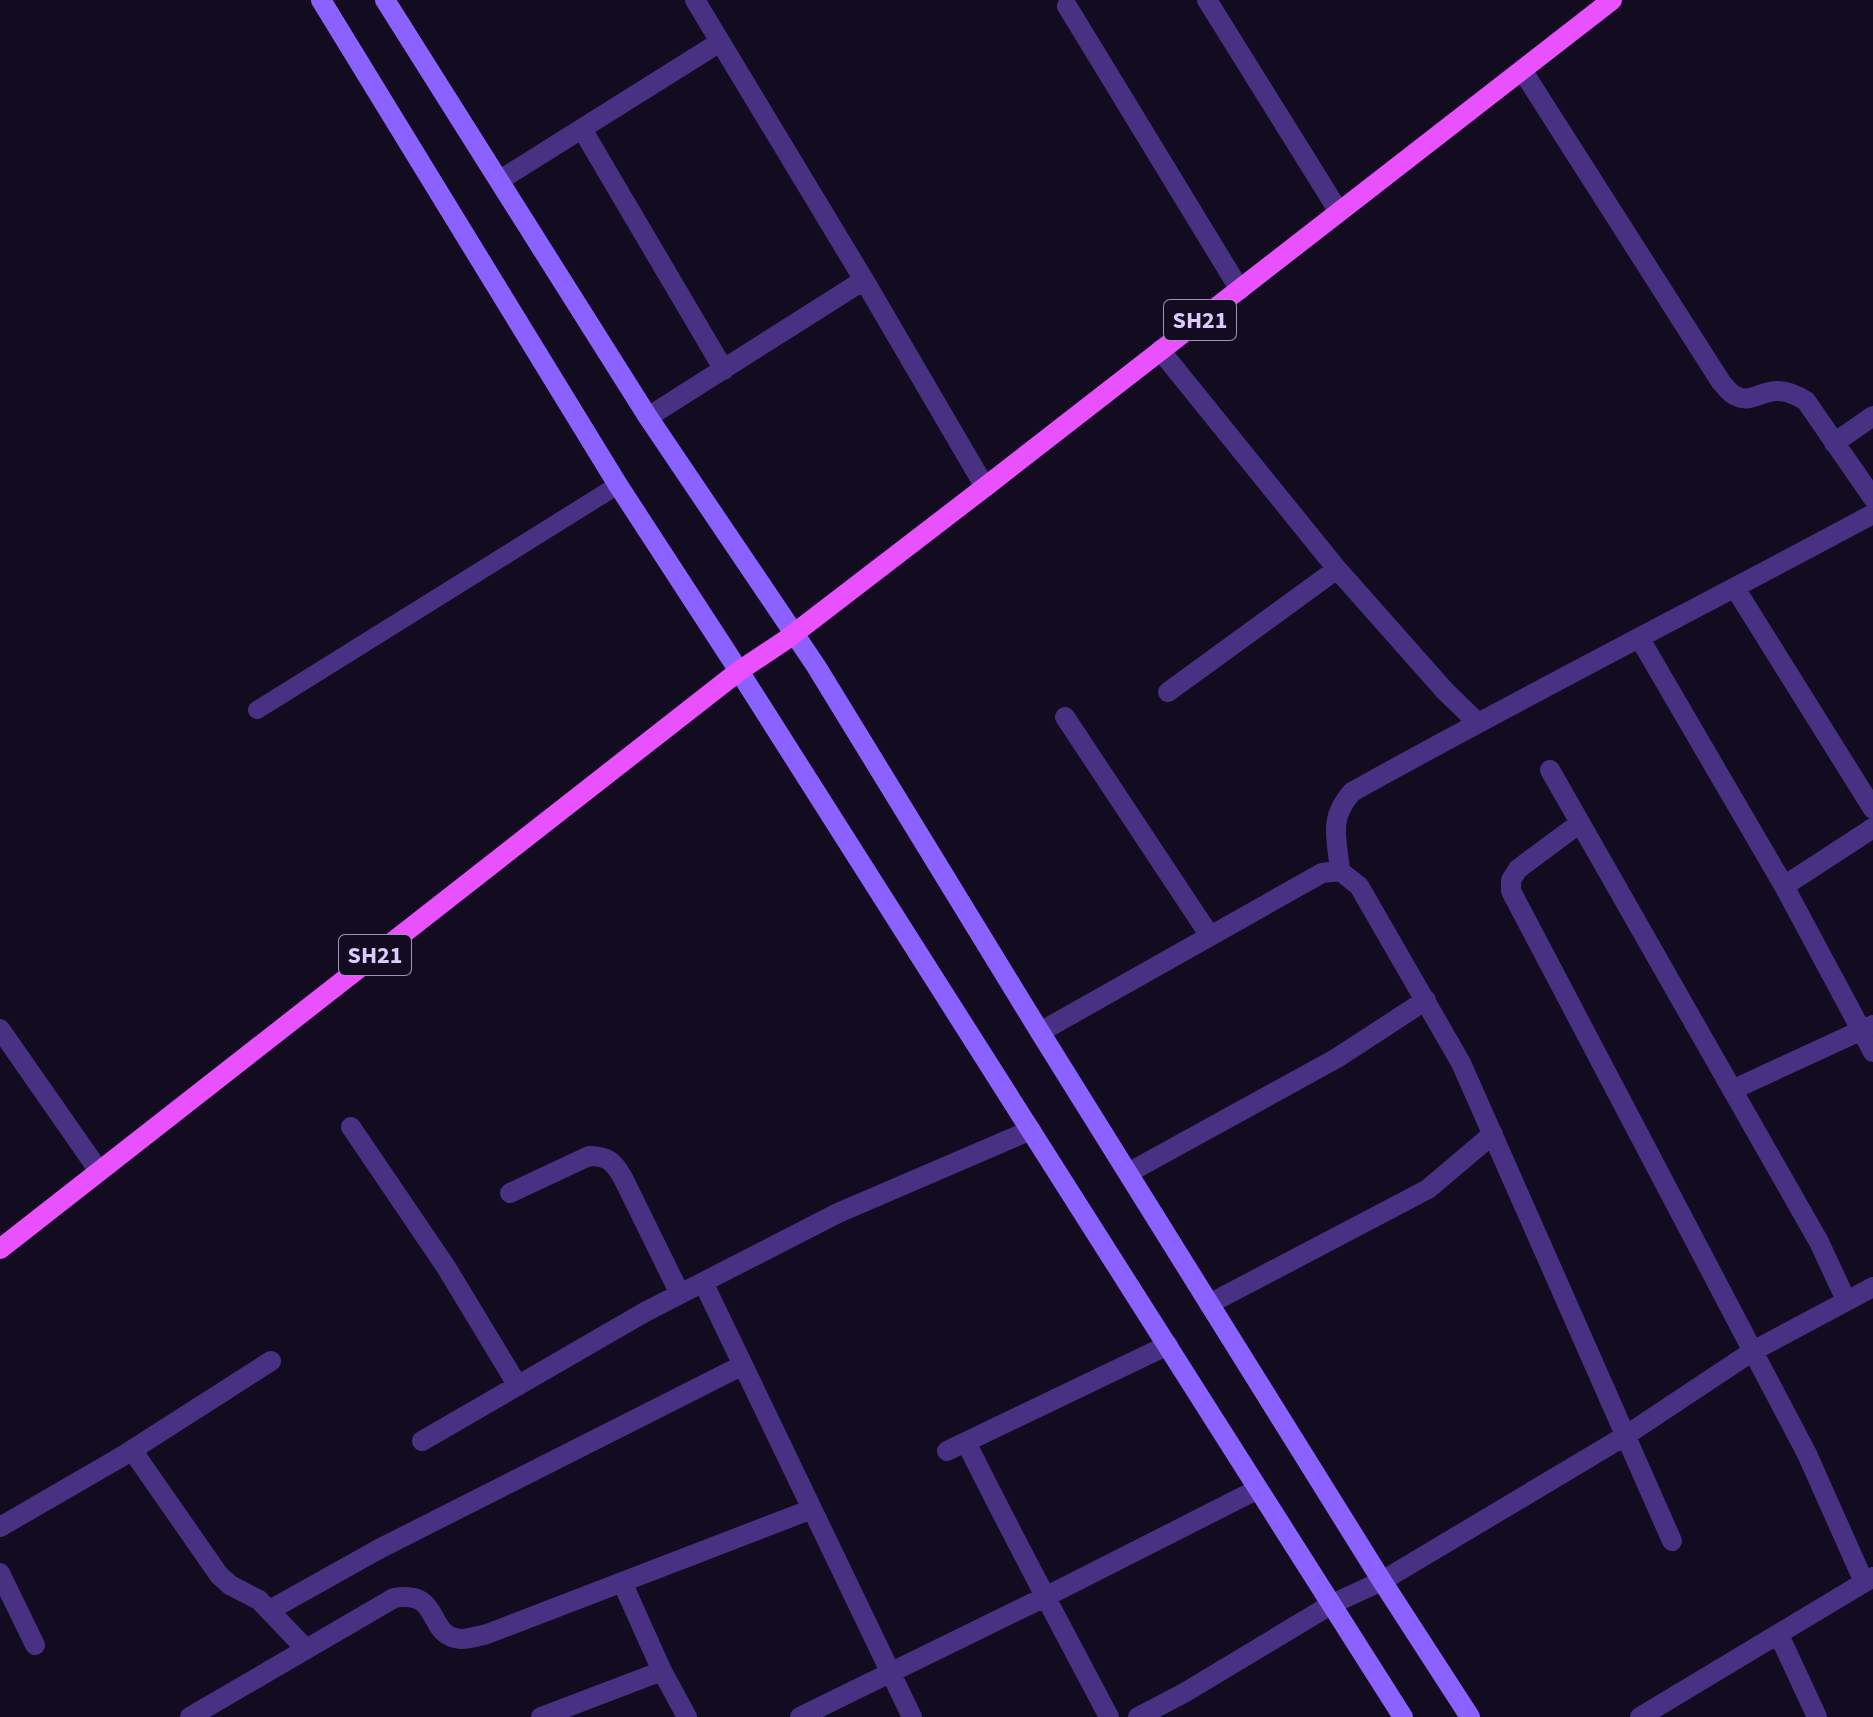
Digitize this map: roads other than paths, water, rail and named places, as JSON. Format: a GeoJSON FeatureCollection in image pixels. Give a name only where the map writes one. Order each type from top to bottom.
{"type":"FeatureCollection","features":[{"type":"Feature","properties":{"kind":"main road","name":"SH21"},"geometry":{"type":"LineString","coordinates":[[0,1249],[745,667],[790,637],[985,487],[1612,0]]}},
{"type":"Feature","properties":{"kind":"street"},"geometry":{"type":"LineString","coordinates":[[321,0],[618,485],[745,667],[1031,1130],[1258,1489],[1338,1600],[1403,1717]]}},
{"type":"Feature","properties":{"kind":"street"},"geometry":{"type":"LineString","coordinates":[[1207,0],[1339,212]]}},
{"type":"Feature","properties":{"kind":"street"},"geometry":{"type":"LineString","coordinates":[[391,2],[648,417],[790,637],[816,666],[1209,1304],[1376,1582],[1470,1717]]}},
{"type":"Feature","properties":{"kind":"street"},"geometry":{"type":"LineString","coordinates":[[700,2],[720,42],[985,487]]}},
{"type":"Feature","properties":{"kind":"street"},"geometry":{"type":"LineString","coordinates":[[1067,6],[1240,290]]}},
{"type":"Feature","properties":{"kind":"street"},"geometry":{"type":"LineString","coordinates":[[500,180],[720,42]]}},
{"type":"Feature","properties":{"kind":"street"},"geometry":{"type":"LineString","coordinates":[[1522,70],[1721,382],[1734,396],[1748,399],[1772,389],[1791,391],[1806,401],[1873,498]]}},
{"type":"Feature","properties":{"kind":"street"},"geometry":{"type":"LineString","coordinates":[[582,129],[724,370]]}},
{"type":"Feature","properties":{"kind":"street"},"geometry":{"type":"LineString","coordinates":[[648,417],[864,280]]}},
{"type":"Feature","properties":{"kind":"street"},"geometry":{"type":"LineString","coordinates":[[1160,350],[1337,569],[1445,691],[1477,722]]}},
{"type":"Feature","properties":{"kind":"street"},"geometry":{"type":"LineString","coordinates":[[1834,443],[1873,416]]}},
{"type":"Feature","properties":{"kind":"street"},"geometry":{"type":"LineString","coordinates":[[1340,871],[1335,820],[1340,805],[1352,792],[1477,722],[1873,514]]}},
{"type":"Feature","properties":{"kind":"street"},"geometry":{"type":"LineString","coordinates":[[1168,692],[1337,569]]}},
{"type":"Feature","properties":{"kind":"street"},"geometry":{"type":"LineString","coordinates":[[1735,588],[1873,809]]}},
{"type":"Feature","properties":{"kind":"street"},"geometry":{"type":"LineString","coordinates":[[1640,639],[1867,1028],[1873,1052]]}},
{"type":"Feature","properties":{"kind":"street"},"geometry":{"type":"LineString","coordinates":[[1065,717],[1210,936]]}},
{"type":"Feature","properties":{"kind":"street"},"geometry":{"type":"LineString","coordinates":[[1550,770],[1819,1242],[1846,1300]]}},
{"type":"Feature","properties":{"kind":"street"},"geometry":{"type":"LineString","coordinates":[[1580,823],[1518,869],[1511,880],[1511,891],[1807,1454],[1869,1579],[1640,1717]]}},
{"type":"Feature","properties":{"kind":"street"},"geometry":{"type":"LineString","coordinates":[[1784,886],[1873,828]]}},
{"type":"Feature","properties":{"kind":"street"},"geometry":{"type":"LineString","coordinates":[[1040,1032],[1322,873],[1340,871],[1359,886],[1461,1063],[1672,1541]]}},
{"type":"Feature","properties":{"kind":"street"},"geometry":{"type":"LineString","coordinates":[[1128,1173],[1337,1058],[1426,1000]]}},
{"type":"Feature","properties":{"kind":"street"},"geometry":{"type":"LineString","coordinates":[[1732,1090],[1867,1028]]}},
{"type":"Feature","properties":{"kind":"street"},"geometry":{"type":"LineString","coordinates":[[0,1029],[99,1171]]}},
{"type":"Feature","properties":{"kind":"street"},"geometry":{"type":"LineString","coordinates":[[351,1127],[446,1267],[518,1386]]}},
{"type":"Feature","properties":{"kind":"street"},"geometry":{"type":"LineString","coordinates":[[422,1441],[680,1294],[838,1213],[1031,1130]]}},
{"type":"Feature","properties":{"kind":"street"},"geometry":{"type":"LineString","coordinates":[[1209,1304],[1428,1189],[1493,1134]]}},
{"type":"Feature","properties":{"kind":"street"},"geometry":{"type":"LineString","coordinates":[[510,1193],[589,1156],[603,1156],[615,1163],[680,1294]]}},
{"type":"Feature","properties":{"kind":"street"},"geometry":{"type":"LineString","coordinates":[[703,1282],[912,1717]]}},
{"type":"Feature","properties":{"kind":"street"},"geometry":{"type":"LineString","coordinates":[[1138,1717],[1625,1436],[1753,1351],[1873,1287]]}},
{"type":"Feature","properties":{"kind":"street"},"geometry":{"type":"LineString","coordinates":[[947,1451],[1168,1345]]}},
{"type":"Feature","properties":{"kind":"street"},"geometry":{"type":"LineString","coordinates":[[0,1527],[132,1450],[271,1361]]}},
{"type":"Feature","properties":{"kind":"street"},"geometry":{"type":"LineString","coordinates":[[270,1610],[379,1549],[743,1365]]}},
{"type":"Feature","properties":{"kind":"street"},"geometry":{"type":"LineString","coordinates":[[966,1442],[1109,1717]]}},
{"type":"Feature","properties":{"kind":"street"},"geometry":{"type":"LineString","coordinates":[[132,1450],[219,1575],[270,1610],[306,1649]]}},
{"type":"Feature","properties":{"kind":"street"},"geometry":{"type":"LineString","coordinates":[[800,1717],[1258,1489]]}},
{"type":"Feature","properties":{"kind":"street"},"geometry":{"type":"LineString","coordinates":[[190,1717],[394,1598],[416,1597],[426,1604],[445,1634],[460,1639],[487,1634],[812,1509]]}},
{"type":"Feature","properties":{"kind":"street"},"geometry":{"type":"LineString","coordinates":[[0,1573],[35,1645]]}},
{"type":"Feature","properties":{"kind":"street"},"geometry":{"type":"LineString","coordinates":[[623,1584],[662,1671],[687,1717]]}},
{"type":"Feature","properties":{"kind":"street"},"geometry":{"type":"LineString","coordinates":[[1779,1635],[1817,1717]]}},
{"type":"Feature","properties":{"kind":"street"},"geometry":{"type":"LineString","coordinates":[[541,1717],[662,1671]]}},
{"type":"Feature","properties":{"kind":"lane"},"geometry":{"type":"LineString","coordinates":[[257,710],[618,485]]}}]}
